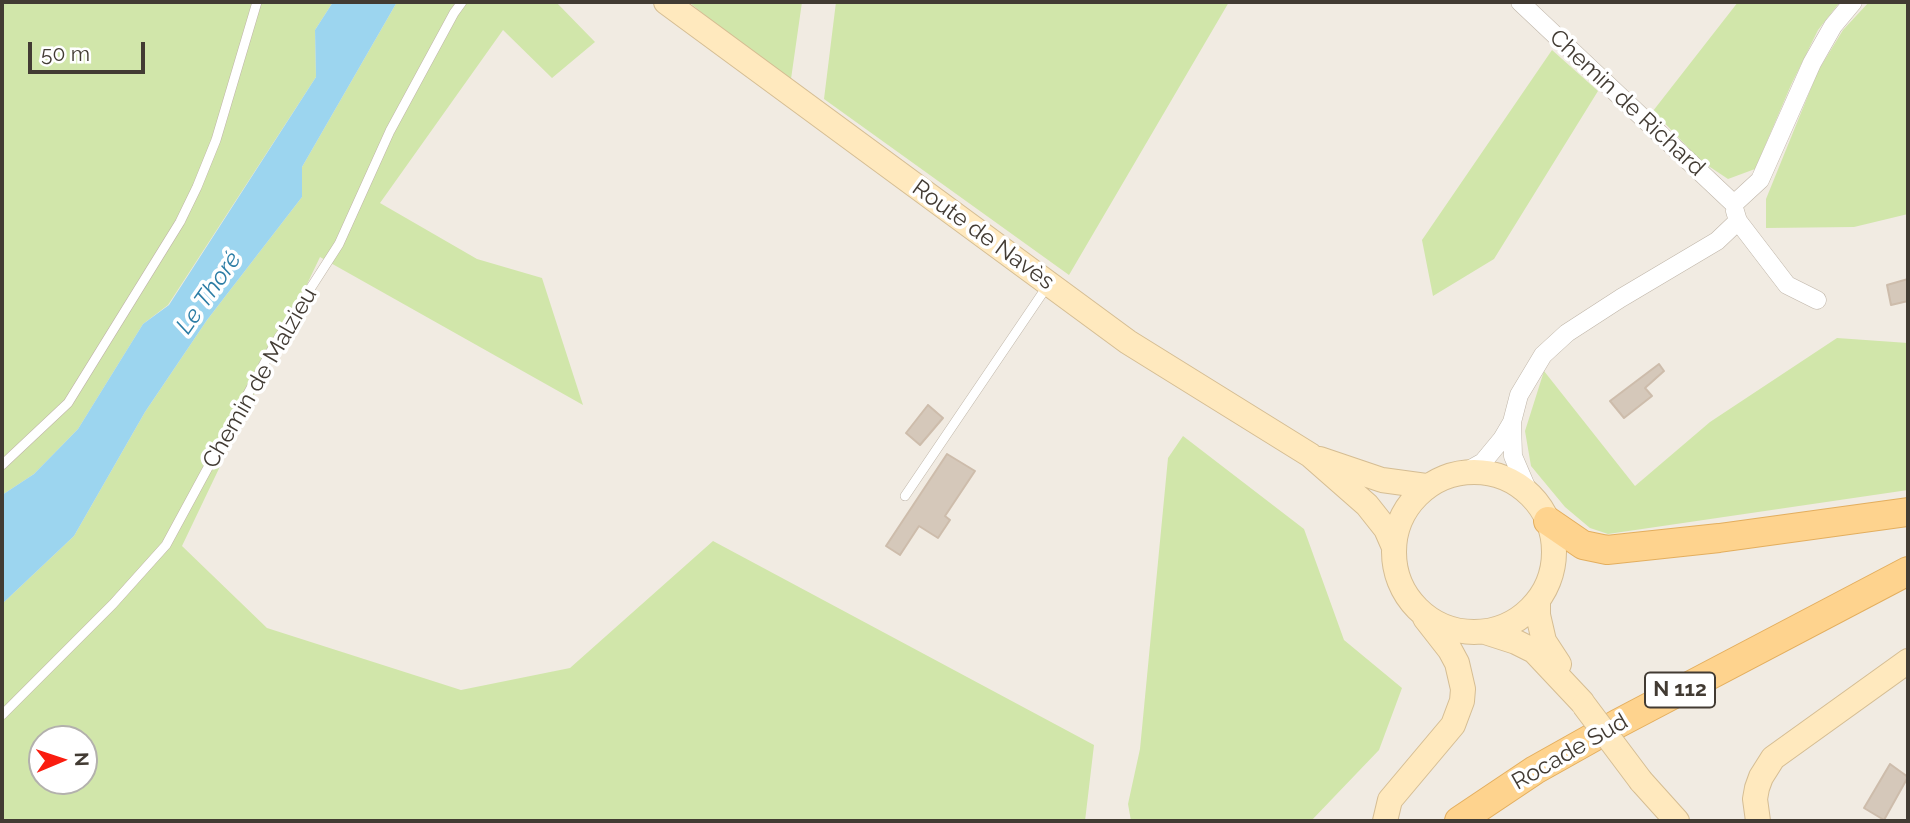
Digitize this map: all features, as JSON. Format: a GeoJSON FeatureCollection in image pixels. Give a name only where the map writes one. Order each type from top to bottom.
{"type":"FeatureCollection","features":[{"type":"Feature","properties":{"kind":"main road","name":"Route de Navès"},"geometry":{"type":"LineString","coordinates":[[666,2],[1128,342],[1310,455],[1367,505],[1386,529],[1393,545]]}},
{"type":"Feature","properties":{"kind":"main road","name":"Route de Navès"},"geometry":{"type":"LineString","coordinates":[[1310,455],[1382,480],[1426,486]]}},
{"type":"Feature","properties":{"kind":"main road","name":"Route de Navès"},"geometry":{"type":"LineString","coordinates":[[1467,471],[1489,472],[1510,479],[1528,491],[1540,505],[1554,541],[1554,562],[1549,582],[1538,600],[1524,615],[1506,626],[1485,632],[1463,632],[1442,626],[1423,615],[1409,601],[1399,583],[1394,565],[1393,545],[1398,522],[1410,502],[1426,486],[1445,476],[1467,471]]}},
{"type":"Feature","properties":{"kind":"main road"},"geometry":{"type":"LineString","coordinates":[[1548,521],[1583,545],[1607,550],[1719,538],[1908,512]]}},
{"type":"Feature","properties":{"kind":"main road","name":"Rocade Sud"},"geometry":{"type":"LineString","coordinates":[[1459,821],[1535,770],[1617,724],[1908,571]]}},
{"type":"Feature","properties":{"kind":"main road","name":"Route de Navès"},"geometry":{"type":"LineString","coordinates":[[1538,600],[1538,615],[1544,640],[1583,703],[1642,783],[1677,821]]}},
{"type":"Feature","properties":{"kind":"main road"},"geometry":{"type":"LineString","coordinates":[[1385,821],[1390,800],[1453,724],[1462,701],[1461,675],[1457,663],[1423,615]]}},
{"type":"Feature","properties":{"kind":"main road","name":"Route de Navès"},"geometry":{"type":"LineString","coordinates":[[1485,632],[1534,651],[1583,703]]}},
{"type":"Feature","properties":{"kind":"main road"},"geometry":{"type":"LineString","coordinates":[[1758,821],[1755,799],[1757,788],[1773,758],[1908,661]]}},
{"type":"Feature","properties":{"kind":"main road","name":"Route de Navès"},"geometry":{"type":"LineString","coordinates":[[1642,783],[1663,821]]}},
{"type":"Feature","properties":{"kind":"street","name":"Chemin de Richard"},"geometry":{"type":"LineString","coordinates":[[1520,2],[1736,212],[1787,285],[1817,300]]}},
{"type":"Feature","properties":{"kind":"street"},"geometry":{"type":"LineString","coordinates":[[1528,491],[1513,457],[1512,422],[1519,395],[1530,374],[1543,355],[1559,341],[1621,298],[1717,241],[1760,180],[1812,63],[1833,26],[1853,2]]}},
{"type":"Feature","properties":{"kind":"street"},"geometry":{"type":"LineString","coordinates":[[1467,471],[1483,462],[1512,422]]}},
{"type":"Feature","properties":{"kind":"lane"},"geometry":{"type":"LineString","coordinates":[[2,465],[68,403],[180,222],[216,139],[257,2]]}},
{"type":"Feature","properties":{"kind":"lane","name":"Chemin de Malzieu"},"geometry":{"type":"LineString","coordinates":[[2,715],[113,604],[166,545],[276,342],[339,244],[390,131],[454,12],[462,2]]}},
{"type":"Feature","properties":{"kind":"lane"},"geometry":{"type":"LineString","coordinates":[[905,496],[1049,284]]}},
{"type":"Feature","properties":{"kind":"green space"},"geometry":{"type":"Polygon","coordinates":[[[2,2],[333,2],[315,30],[316,77],[168,305],[143,324],[78,429],[34,474],[2,495],[2,2]]]}},
{"type":"Feature","properties":{"kind":"green space"},"geometry":{"type":"Polygon","coordinates":[[[397,2],[556,2],[595,42],[552,78],[503,30],[380,203],[477,259],[542,278],[583,405],[320,257],[182,546],[267,628],[461,690],[570,668],[713,541],[1094,745],[1085,821],[2,821],[2,604],[74,536],[145,412],[207,320],[302,197],[302,167],[397,2]]]}},
{"type":"Feature","properties":{"kind":"green space"},"geometry":{"type":"Polygon","coordinates":[[[689,2],[802,2],[790,86],[689,2]]]}},
{"type":"Feature","properties":{"kind":"green space"},"geometry":{"type":"Polygon","coordinates":[[[836,2],[1229,2],[1069,275],[824,99],[836,2]]]}},
{"type":"Feature","properties":{"kind":"green space"},"geometry":{"type":"Polygon","coordinates":[[[1738,2],[1840,2],[1818,30],[1755,169],[1728,179],[1701,161],[1653,111],[1738,2]]]}},
{"type":"Feature","properties":{"kind":"green space"},"geometry":{"type":"Polygon","coordinates":[[[1869,2],[1908,2],[1908,214],[1854,227],[1766,228],[1766,199],[1818,71],[1843,30],[1869,2]]]}},
{"type":"Feature","properties":{"kind":"green space"},"geometry":{"type":"Polygon","coordinates":[[[1552,50],[1598,91],[1494,259],[1433,296],[1422,240],[1552,50]]]}},
{"type":"Feature","properties":{"kind":"green space"},"geometry":{"type":"Polygon","coordinates":[[[1837,338],[1908,343],[1908,490],[1608,534],[1590,528],[1565,507],[1531,466],[1525,431],[1544,371],[1635,486],[1710,422],[1837,338]]]}},
{"type":"Feature","properties":{"kind":"green space"},"geometry":{"type":"Polygon","coordinates":[[[1183,436],[1304,529],[1344,640],[1402,688],[1379,750],[1311,821],[1131,821],[1128,804],[1140,749],[1168,458],[1183,436]]]}},
{"type":"Feature","properties":{"kind":"water","name":"Le Thoré"},"geometry":{"type":"Polygon","coordinates":[[[333,2],[397,2],[302,167],[302,197],[207,320],[145,412],[74,536],[2,604],[2,495],[34,474],[78,429],[143,324],[169,305],[316,77],[315,30],[333,2]]]}},
{"type":"Feature","properties":{"kind":"building"},"geometry":{"type":"Polygon","coordinates":[[[1908,279],[1908,301],[1891,305],[1887,285],[1908,279]]]}},
{"type":"Feature","properties":{"kind":"building"},"geometry":{"type":"Polygon","coordinates":[[[1659,364],[1664,371],[1645,388],[1652,396],[1624,418],[1610,401],[1659,364]]]}},
{"type":"Feature","properties":{"kind":"building"},"geometry":{"type":"Polygon","coordinates":[[[928,405],[943,418],[920,445],[906,433],[928,405]]]}},
{"type":"Feature","properties":{"kind":"building"},"geometry":{"type":"Polygon","coordinates":[[[947,454],[975,471],[945,516],[950,520],[938,538],[919,526],[900,555],[886,546],[947,454]]]}},
{"type":"Feature","properties":{"kind":"building"},"geometry":{"type":"Polygon","coordinates":[[[1890,764],[1908,777],[1884,820],[1864,808],[1890,764]]]}}]}
